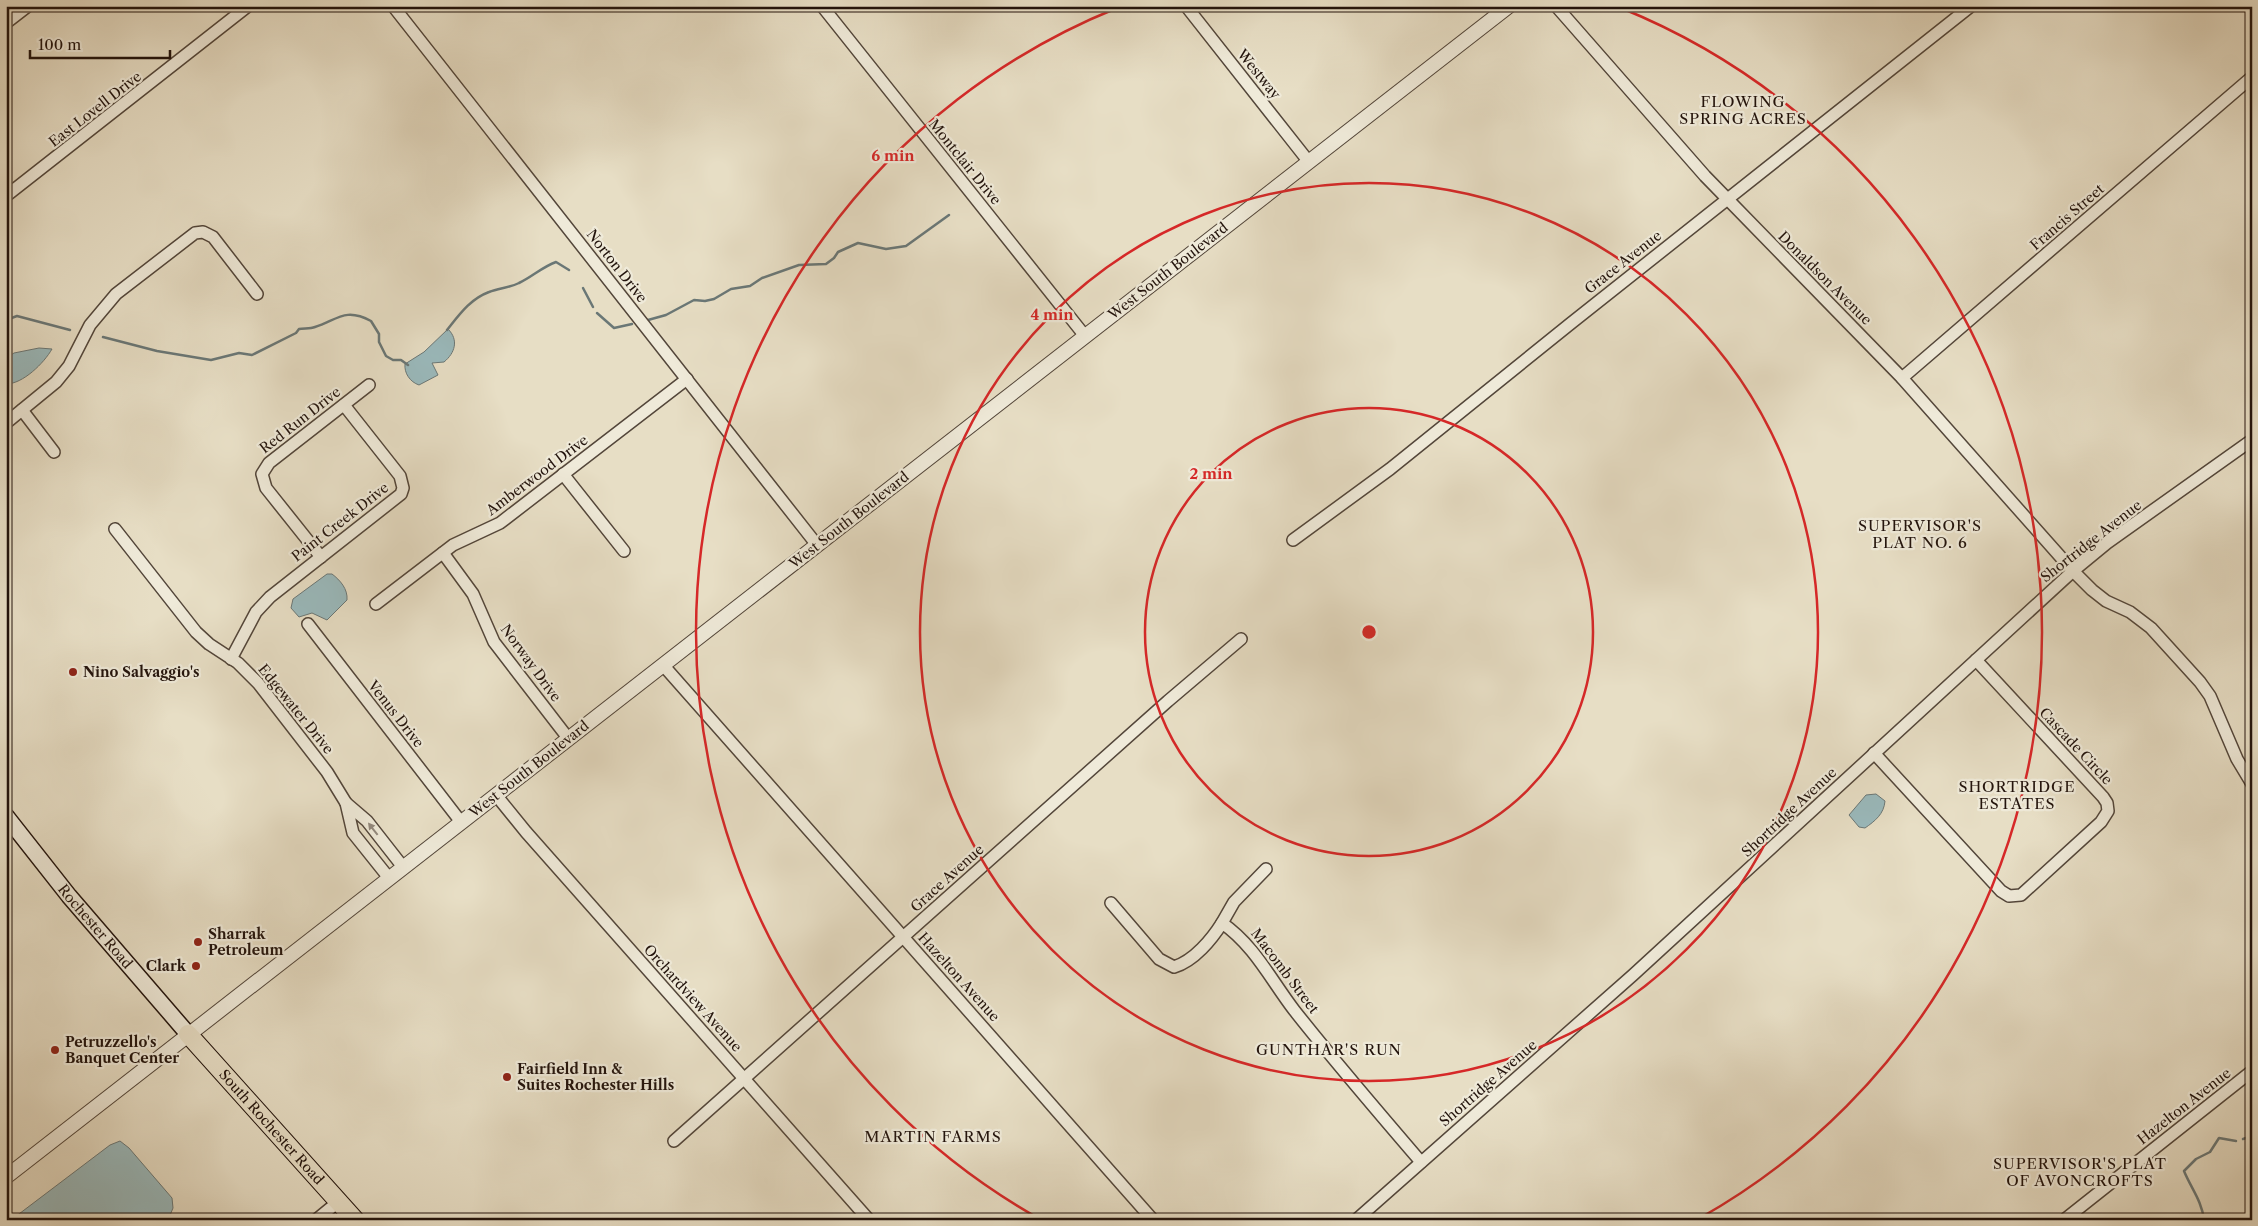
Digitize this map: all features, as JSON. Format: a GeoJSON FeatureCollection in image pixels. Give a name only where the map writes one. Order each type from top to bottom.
{"type":"FeatureCollection","features":[{"type":"Feature","properties":{"kind":"main road","name":"Rochester Road"},"geometry":{"type":"LineString","coordinates":[[6,816],[69,896],[188,1034]]}},
{"type":"Feature","properties":{"kind":"main road","name":"South Rochester Road"},"geometry":{"type":"LineString","coordinates":[[188,1034],[354,1220]]}},
{"type":"Feature","properties":{"kind":"street"},"geometry":{"type":"LineString","coordinates":[[6,23],[28,6]]}},
{"type":"Feature","properties":{"kind":"street","name":"East Lovell Drive"},"geometry":{"type":"LineString","coordinates":[[6,196],[248,6]]}},
{"type":"Feature","properties":{"kind":"street","name":"Norton Drive"},"geometry":{"type":"LineString","coordinates":[[393,6],[817,545]]}},
{"type":"Feature","properties":{"kind":"street","name":"Montclair Drive"},"geometry":{"type":"LineString","coordinates":[[822,6],[1085,336]]}},
{"type":"Feature","properties":{"kind":"street","name":"Westway"},"geometry":{"type":"LineString","coordinates":[[1186,6],[1309,162]]}},
{"type":"Feature","properties":{"kind":"street","name":"West South Boulevard"},"geometry":{"type":"LineString","coordinates":[[6,1177],[1509,6]]}},
{"type":"Feature","properties":{"kind":"street","name":"Donaldson Avenue"},"geometry":{"type":"LineString","coordinates":[[1556,6],[1665,132],[1727,199],[1902,378],[2073,571],[2106,601],[2130,612],[2151,628],[2200,682],[2210,696],[2244,775],[2252,784]]}},
{"type":"Feature","properties":{"kind":"street","name":"Grace Avenue"},"geometry":{"type":"LineString","coordinates":[[1293,540],[1390,469],[1971,6]]}},
{"type":"Feature","properties":{"kind":"street","name":"Francis Street"},"geometry":{"type":"LineString","coordinates":[[1902,378],[2252,78]]}},
{"type":"Feature","properties":{"kind":"street"},"geometry":{"type":"LineString","coordinates":[[6,423],[50,389],[63,374],[90,325],[116,294],[196,233],[203,232],[213,237],[257,294]]}},
{"type":"Feature","properties":{"kind":"street","name":"Amberwood Drive"},"geometry":{"type":"LineString","coordinates":[[376,604],[458,542],[496,526],[687,379]]}},
{"type":"Feature","properties":{"kind":"street","name":"Red Run Drive"},"geometry":{"type":"LineString","coordinates":[[321,557],[266,488],[262,474],[269,463],[370,385]]}},
{"type":"Feature","properties":{"kind":"street","name":"Paint Creek Drive"},"geometry":{"type":"LineString","coordinates":[[231,658],[261,605],[396,499],[403,488],[400,476],[344,405]]}},
{"type":"Feature","properties":{"kind":"street"},"geometry":{"type":"LineString","coordinates":[[22,410],[54,452]]}},
{"type":"Feature","properties":{"kind":"street","name":"Shortridge Avenue"},"geometry":{"type":"LineString","coordinates":[[1356,1220],[1639,969],[2073,571],[2107,543],[2252,440]]}},
{"type":"Feature","properties":{"kind":"street"},"geometry":{"type":"LineString","coordinates":[[564,474],[624,551]]}},
{"type":"Feature","properties":{"kind":"street","name":"Edgewater Drive"},"geometry":{"type":"LineString","coordinates":[[115,529],[196,632],[208,644],[231,658],[258,683],[327,772],[346,803],[367,821],[404,867]]}},
{"type":"Feature","properties":{"kind":"street","name":"Norway Drive"},"geometry":{"type":"LineString","coordinates":[[443,553],[473,594],[494,642],[568,738]]}},
{"type":"Feature","properties":{"kind":"street","name":"Venus Drive"},"geometry":{"type":"LineString","coordinates":[[308,624],[461,822]]}},
{"type":"Feature","properties":{"kind":"street","name":"Grace Avenue"},"geometry":{"type":"LineString","coordinates":[[674,1141],[1168,701],[1241,639]]}},
{"type":"Feature","properties":{"kind":"street","name":"Cascade Circle"},"geometry":{"type":"LineString","coordinates":[[1874,753],[2001,891],[2009,896],[2021,895],[2096,826],[2108,811],[2107,803],[1976,660]]}},
{"type":"Feature","properties":{"kind":"street","name":"Hazelton Avenue"},"geometry":{"type":"LineString","coordinates":[[663,665],[1153,1220]]}},
{"type":"Feature","properties":{"kind":"street","name":"Orchardview Avenue"},"geometry":{"type":"LineString","coordinates":[[496,795],[521,826],[869,1220]]}},
{"type":"Feature","properties":{"kind":"street","name":"Edgewater Drive"},"geometry":{"type":"LineString","coordinates":[[346,803],[353,833],[389,878]]}},
{"type":"Feature","properties":{"kind":"street"},"geometry":{"type":"LineString","coordinates":[[1111,903],[1159,959],[1174,967],[1189,960],[1217,931],[1234,902],[1266,869]]}},
{"type":"Feature","properties":{"kind":"street","name":"Macomb Street"},"geometry":{"type":"LineString","coordinates":[[1222,922],[1249,945],[1271,980],[1342,1070],[1422,1162]]}},
{"type":"Feature","properties":{"kind":"street","name":"Hazelton Avenue"},"geometry":{"type":"LineString","coordinates":[[2064,1220],[2252,1071]]}},
{"type":"Feature","properties":{"kind":"street"},"geometry":{"type":"LineString","coordinates":[[316,1220],[338,1202]]}},
{"type":"Feature","properties":{"kind":"water"},"geometry":{"type":"Polygon","coordinates":[[[448,329],[454,338],[451,355],[444,362],[432,363],[438,375],[419,385],[416,384],[407,374],[405,364],[424,352],[448,329]]]}},
{"type":"Feature","properties":{"kind":"water"},"geometry":{"type":"Polygon","coordinates":[[[39,348],[52,349],[44,360],[26,377],[6,384],[6,358],[14,353],[39,348]]]}},
{"type":"Feature","properties":{"kind":"water"},"geometry":{"type":"Polygon","coordinates":[[[327,574],[332,574],[341,582],[346,592],[347,600],[327,620],[312,613],[299,617],[291,608],[293,599],[327,574]]]}},
{"type":"Feature","properties":{"kind":"water"},"geometry":{"type":"Polygon","coordinates":[[[1876,794],[1885,801],[1883,810],[1865,828],[1859,827],[1849,815],[1866,795],[1876,794]]]}},
{"type":"Feature","properties":{"kind":"water"},"geometry":{"type":"Polygon","coordinates":[[[120,1141],[129,1148],[172,1198],[173,1208],[168,1220],[11,1220],[110,1145],[120,1141]]]}},
{"type":"Feature","properties":{"kind":"waterway"},"geometry":{"type":"LineString","coordinates":[[648,320],[666,315],[694,300],[705,301],[714,299],[731,289],[750,286],[762,278],[799,265],[826,264],[838,252],[858,243],[886,249],[906,246],[949,215]]}},
{"type":"Feature","properties":{"kind":"waterway"},"geometry":{"type":"LineString","coordinates":[[447,330],[465,308],[482,295],[519,283],[556,262],[569,270]]}},
{"type":"Feature","properties":{"kind":"waterway"},"geometry":{"type":"LineString","coordinates":[[583,288],[593,307]]}},
{"type":"Feature","properties":{"kind":"waterway"},"geometry":{"type":"LineString","coordinates":[[597,313],[614,328],[632,324]]}},
{"type":"Feature","properties":{"kind":"waterway"},"geometry":{"type":"LineString","coordinates":[[103,337],[157,351],[211,360],[239,353],[252,355],[296,333],[299,329],[313,328],[342,316],[354,315],[371,321],[379,334],[379,342],[386,356],[393,360],[401,360],[408,365]]}},
{"type":"Feature","properties":{"kind":"waterway"},"geometry":{"type":"LineString","coordinates":[[6,320],[17,316],[70,330]]}},
{"type":"Feature","properties":{"kind":"waterway"},"geometry":{"type":"LineString","coordinates":[[2243,1139],[2252,1136]]}},
{"type":"Feature","properties":{"kind":"waterway"},"geometry":{"type":"LineString","coordinates":[[2204,1220],[2199,1201],[2184,1171],[2196,1159],[2210,1152],[2219,1138],[2236,1141]]}},
{"type":"Feature","properties":{"kind":"place","name":"Nino Salvaggio's"},"geometry":{"type":"Point","coordinates":[73,672]}},
{"type":"Feature","properties":{"kind":"place","name":"Sharrak Petroleum"},"geometry":{"type":"Point","coordinates":[198,942]}},
{"type":"Feature","properties":{"kind":"place","name":"Clark"},"geometry":{"type":"Point","coordinates":[196,966]}},
{"type":"Feature","properties":{"kind":"place","name":"Petruzzello's Banquet Center"},"geometry":{"type":"Point","coordinates":[55,1050]}},
{"type":"Feature","properties":{"kind":"place","name":"Fairfield Inn & Suites Rochester Hills"},"geometry":{"type":"Point","coordinates":[507,1077]}},
{"type":"Feature","properties":{"kind":"district","name":"FLOWING SPRING ACRES"},"geometry":{"type":"Point","coordinates":[1743,110]}},
{"type":"Feature","properties":{"kind":"district","name":"SUPERVISOR'S PLAT NO. 6"},"geometry":{"type":"Point","coordinates":[1920,534]}},
{"type":"Feature","properties":{"kind":"district","name":"SHORTRIDGE ESTATES"},"geometry":{"type":"Point","coordinates":[2017,796]}},
{"type":"Feature","properties":{"kind":"district","name":"GUNTHAR'S RUN"},"geometry":{"type":"Point","coordinates":[1329,1050]}},
{"type":"Feature","properties":{"kind":"district","name":"MARTIN FARMS"},"geometry":{"type":"Point","coordinates":[933,1137]}},
{"type":"Feature","properties":{"kind":"district","name":"SUPERVISOR'S PLAT OF AVONCROFTS"},"geometry":{"type":"Point","coordinates":[2080,1172]}}]}
